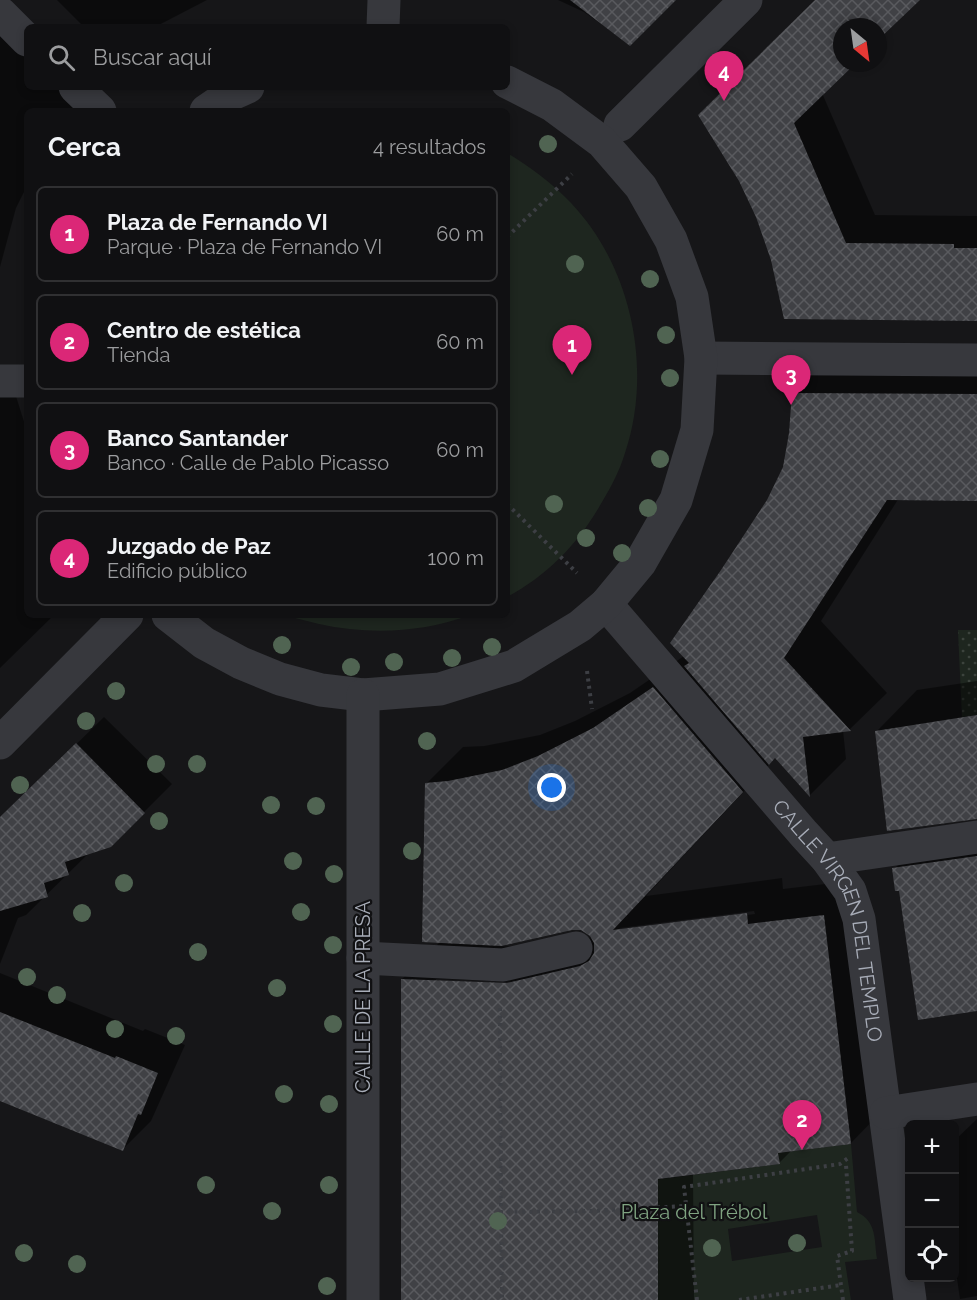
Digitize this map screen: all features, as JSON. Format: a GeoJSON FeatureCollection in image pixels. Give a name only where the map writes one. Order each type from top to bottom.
{"type":"FeatureCollection","features":[{"type":"Feature","properties":{"kind":"street"},"geometry":{"type":"LineString","coordinates":[[383,24],[384,0]]}},
{"type":"Feature","properties":{"kind":"street"},"geometry":{"type":"LineString","coordinates":[[620,125],[746,0]]}},
{"type":"Feature","properties":{"kind":"street"},"geometry":{"type":"LineString","coordinates":[[0,13],[24,37]]}},
{"type":"Feature","properties":{"kind":"street"},"geometry":{"type":"LineString","coordinates":[[172,618],[204,643],[241,663],[280,679],[321,690],[363,695],[440,689],[514,666],[580,626],[606,604],[640,562],[676,500],[697,430],[701,358],[692,297],[671,240],[640,187],[602,142],[552,105],[510,84]]}},
{"type":"Feature","properties":{"kind":"street"},"geometry":{"type":"LineString","coordinates":[[78,90],[97,108]]}},
{"type":"Feature","properties":{"kind":"street"},"geometry":{"type":"LineString","coordinates":[[210,108],[241,90]]}},
{"type":"Feature","properties":{"kind":"street"},"geometry":{"type":"LineString","coordinates":[[701,358],[977,360]]}},
{"type":"Feature","properties":{"kind":"street"},"geometry":{"type":"LineString","coordinates":[[0,381],[24,381]]}},
{"type":"Feature","properties":{"kind":"street","name":"CALLE VIRGEN DEL TEMPLO"},"geometry":{"type":"LineString","coordinates":[[606,604],[827,859],[850,891],[859,919],[910,1300]]}},
{"type":"Feature","properties":{"kind":"street"},"geometry":{"type":"LineString","coordinates":[[0,743],[123,618]]}},
{"type":"Feature","properties":{"kind":"street","name":"CALLE DE LA PRESA"},"geometry":{"type":"LineString","coordinates":[[363,695],[363,1300]]}},
{"type":"Feature","properties":{"kind":"street"},"geometry":{"type":"LineString","coordinates":[[827,859],[977,837]]}},
{"type":"Feature","properties":{"kind":"street"},"geometry":{"type":"LineString","coordinates":[[363,958],[503,965],[576,948]]}},
{"type":"Feature","properties":{"kind":"street"},"geometry":{"type":"LineString","coordinates":[[886,1113],[977,1099]]}},
{"type":"Feature","properties":{"kind":"path"},"geometry":{"type":"LineString","coordinates":[[510,234],[573,172]]}},
{"type":"Feature","properties":{"kind":"path"},"geometry":{"type":"LineString","coordinates":[[510,507],[578,574],[578,582]]}},
{"type":"Feature","properties":{"kind":"path"},"geometry":{"type":"LineString","coordinates":[[586,669],[592,709]]}},
{"type":"Feature","properties":{"kind":"path"},"geometry":{"type":"LineString","coordinates":[[502,1300],[500,1002],[503,965]]}},
{"type":"Feature","properties":{"kind":"path"},"geometry":{"type":"LineString","coordinates":[[697,1300],[684,1187],[840,1164],[853,1155]]}},
{"type":"Feature","properties":{"kind":"path"},"geometry":{"type":"LineString","coordinates":[[843,1300],[837,1256],[852,1251],[845,1161]]}},
{"type":"Feature","properties":{"kind":"path"},"geometry":{"type":"LineString","coordinates":[[501,1212],[590,1211],[686,1206]]}},
{"type":"Feature","properties":{"kind":"path"},"geometry":{"type":"LineString","coordinates":[[739,1300],[841,1285]]}},
{"type":"Feature","properties":{"kind":"green space"},"geometry":{"type":"Polygon","coordinates":[[[510,155],[540,176],[571,203],[592,229],[609,257],[622,288],[631,321],[636,354],[637,388],[633,421],[623,459],[612,484],[593,517],[573,544],[549,568],[510,595],[510,155]]]}},
{"type":"Feature","properties":{"kind":"green space"},"geometry":{"type":"Polygon","coordinates":[[[295,618],[460,618],[414,629],[376,631],[319,624],[295,618]]]}},
{"type":"Feature","properties":{"kind":"green space"},"geometry":{"type":"Polygon","coordinates":[[[958,630],[977,630],[977,715],[962,717],[958,630]]]}},
{"type":"Feature","properties":{"kind":"green space","name":"Plaza del Trébol"},"geometry":{"type":"Polygon","coordinates":[[[851,1144],[857,1212],[871,1226],[877,1259],[845,1262],[851,1300],[658,1300],[658,1242],[653,1180],[779,1164],[778,1153],[851,1144]],[[817,1215],[728,1229],[732,1261],[822,1247],[817,1215]]]}},
{"type":"Feature","properties":{"kind":"building"},"geometry":{"type":"Polygon","coordinates":[[[570,0],[676,0],[630,46],[570,0]]]}},
{"type":"Feature","properties":{"kind":"building"},"geometry":{"type":"Polygon","coordinates":[[[815,0],[920,0],[887,31],[887,18],[833,18],[833,72],[847,72],[794,123],[846,243],[954,244],[954,248],[977,248],[977,321],[784,319],[771,260],[756,217],[739,181],[698,115],[815,0]]]}},
{"type":"Feature","properties":{"kind":"building"},"geometry":{"type":"Polygon","coordinates":[[[792,393],[977,394],[977,501],[887,500],[784,658],[851,731],[803,737],[810,797],[775,758],[769,765],[684,666],[689,663],[670,643],[767,500],[783,467],[789,433],[792,393]]]}},
{"type":"Feature","properties":{"kind":"building"},"geometry":{"type":"Polygon","coordinates":[[[653,687],[743,792],[613,930],[747,913],[748,924],[824,915],[851,1144],[778,1153],[780,1164],[658,1179],[658,1300],[401,1300],[401,979],[507,983],[580,966],[589,961],[594,953],[594,943],[590,936],[581,930],[501,946],[422,942],[425,783],[448,781],[502,770],[538,756],[593,728],[653,687]]]}},
{"type":"Feature","properties":{"kind":"building"},"geometry":{"type":"Polygon","coordinates":[[[977,715],[977,819],[887,831],[875,731],[977,715]]]}},
{"type":"Feature","properties":{"kind":"building"},"geometry":{"type":"Polygon","coordinates":[[[76,743],[145,813],[111,847],[65,862],[69,875],[44,883],[48,897],[0,911],[0,817],[76,743]]]}},
{"type":"Feature","properties":{"kind":"building"},"geometry":{"type":"Polygon","coordinates":[[[977,856],[977,1011],[918,1020],[899,891],[895,891],[892,868],[977,856]]]}},
{"type":"Feature","properties":{"kind":"building"},"geometry":{"type":"Polygon","coordinates":[[[0,1012],[158,1073],[123,1151],[0,1101],[0,1012]]]}},
{"type":"Feature","properties":{"kind":"place","name":"Juzgado de Paz"},"geometry":{"type":"Point","coordinates":[724,101]}},
{"type":"Feature","properties":{"kind":"place","name":"Plaza de Fernando VI"},"geometry":{"type":"Point","coordinates":[572,375]}},
{"type":"Feature","properties":{"kind":"place","name":"Banco Santander"},"geometry":{"type":"Point","coordinates":[791,405]}},
{"type":"Feature","properties":{"kind":"place","name":"Centro de estética"},"geometry":{"type":"Point","coordinates":[802,1150]}}]}
